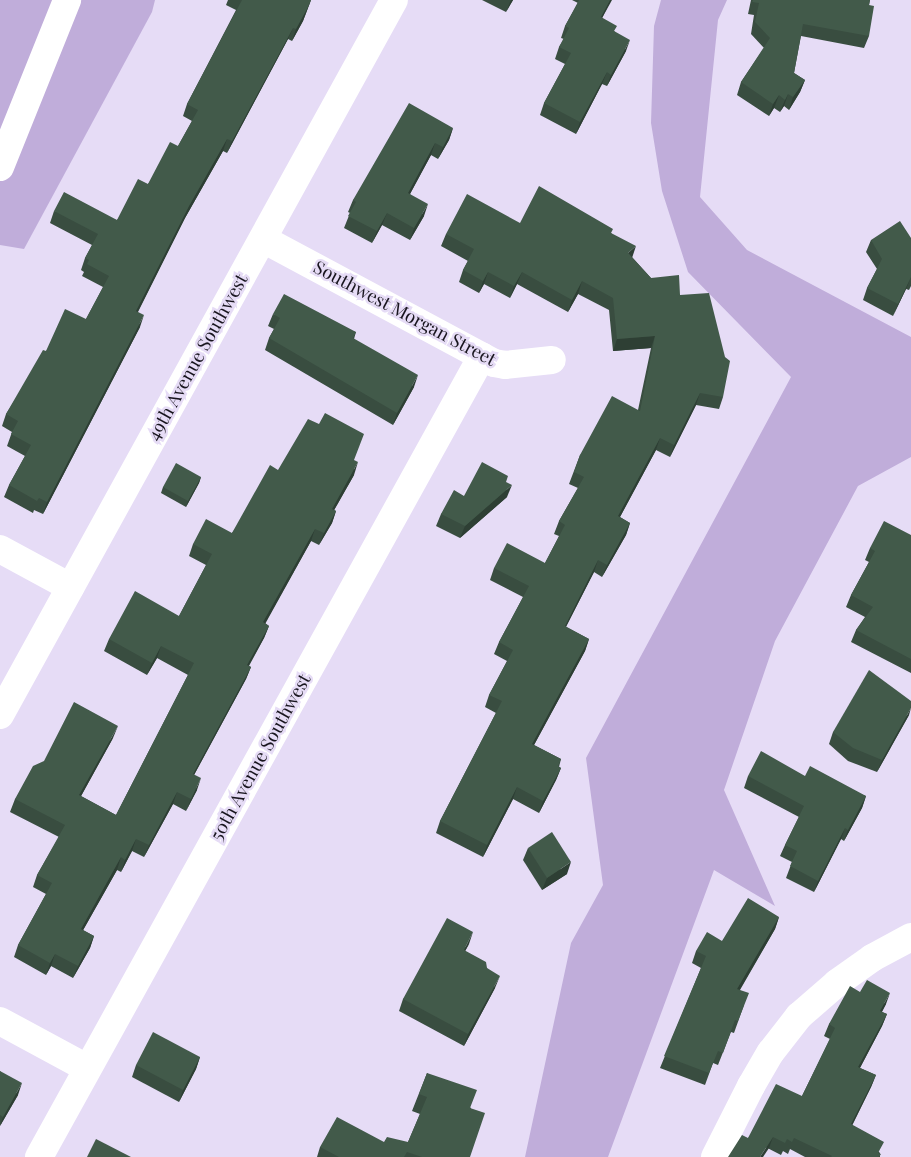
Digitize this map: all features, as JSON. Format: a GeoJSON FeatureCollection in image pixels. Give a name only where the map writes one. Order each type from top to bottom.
{"type":"FeatureCollection","features":[{"type":"Feature","properties":{"kind":"street"},"geometry":{"type":"LineString","coordinates":[[0,167],[67,0]]}},
{"type":"Feature","properties":{"kind":"street","name":"49th Avenue Southwest"},"geometry":{"type":"LineString","coordinates":[[0,714],[394,0]]}},
{"type":"Feature","properties":{"kind":"street","name":"Southwest Morgan Street"},"geometry":{"type":"LineString","coordinates":[[263,239],[482,356],[505,365],[552,360]]}},
{"type":"Feature","properties":{"kind":"street","name":"50th Avenue Southwest"},"geometry":{"type":"LineString","coordinates":[[39,1157],[482,356]]}},
{"type":"Feature","properties":{"kind":"street"},"geometry":{"type":"LineString","coordinates":[[0,549],[70,587]]}},
{"type":"Feature","properties":{"kind":"street"},"geometry":{"type":"LineString","coordinates":[[715,1157],[761,1069],[799,1016],[837,983],[872,958],[911,937]]}},
{"type":"Feature","properties":{"kind":"street"},"geometry":{"type":"LineString","coordinates":[[0,1022],[87,1068]]}},
{"type":"Feature","properties":{"kind":"shaded area"},"geometry":{"type":"Polygon","coordinates":[[[0,0],[155,0],[152,12],[24,249],[0,245],[0,0]]]}},
{"type":"Feature","properties":{"kind":"shaded area"},"geometry":{"type":"Polygon","coordinates":[[[661,0],[727,0],[718,20],[700,197],[747,250],[911,337],[911,457],[858,486],[775,641],[724,790],[775,906],[714,870],[608,1157],[525,1157],[571,943],[603,885],[586,758],[791,377],[688,272],[662,191],[651,123],[654,26],[661,0]]]}},
{"type":"Feature","properties":{"kind":"building"},"geometry":{"type":"Polygon","coordinates":[[[242,0],[311,0],[296,29],[293,28],[232,141],[227,139],[189,206],[136,311],[144,315],[47,502],[39,498],[37,501],[9,485],[31,445],[11,434],[18,421],[6,414],[43,350],[46,351],[65,309],[86,319],[109,276],[87,264],[89,260],[85,258],[98,234],[54,211],[64,192],[117,220],[138,179],[148,184],[170,142],[178,146],[198,110],[187,104],[242,0]]]}},
{"type":"Feature","properties":{"kind":"building"},"geometry":{"type":"Polygon","coordinates":[[[579,0],[610,0],[601,17],[617,26],[614,31],[630,40],[611,75],[607,72],[580,122],[544,103],[571,53],[559,47],[569,28],[565,26],[579,0]]]}},
{"type":"Feature","properties":{"kind":"building"},"geometry":{"type":"Polygon","coordinates":[[[753,0],[870,0],[869,5],[874,6],[869,36],[803,24],[794,73],[805,80],[793,97],[788,94],[785,100],[779,95],[773,104],[741,82],[770,38],[755,22],[759,3],[752,2],[753,0]]]}},
{"type":"Feature","properties":{"kind":"building"},"geometry":{"type":"Polygon","coordinates":[[[409,103],[453,128],[443,147],[435,143],[408,193],[428,204],[414,228],[387,213],[377,231],[348,216],[356,202],[353,200],[409,103]]]}},
{"type":"Feature","properties":{"kind":"building"},"geometry":{"type":"Polygon","coordinates":[[[539,186],[613,229],[611,233],[636,246],[628,253],[651,278],[679,275],[680,295],[709,293],[725,357],[730,361],[723,397],[700,393],[674,445],[660,438],[618,516],[630,523],[607,565],[598,560],[565,626],[589,639],[532,744],[561,759],[558,766],[561,768],[543,801],[517,787],[487,845],[440,821],[502,701],[489,695],[513,650],[499,642],[529,586],[494,568],[507,543],[545,563],[565,525],[559,521],[584,477],[574,472],[580,455],[612,396],[640,411],[655,336],[617,339],[613,298],[582,281],[572,300],[522,272],[514,286],[488,272],[483,281],[463,270],[474,249],[446,234],[467,194],[520,223],[539,186]]]}},
{"type":"Feature","properties":{"kind":"building"},"geometry":{"type":"Polygon","coordinates":[[[900,221],[911,238],[911,277],[898,304],[867,288],[882,259],[871,240],[900,221]]]}},
{"type":"Feature","properties":{"kind":"building"},"geometry":{"type":"Polygon","coordinates":[[[284,294],[356,332],[353,338],[418,375],[397,413],[269,338],[280,318],[273,314],[284,294]]]}},
{"type":"Feature","properties":{"kind":"building"},"geometry":{"type":"Polygon","coordinates":[[[325,413],[364,434],[354,460],[358,462],[332,509],[336,511],[324,533],[315,529],[263,622],[269,626],[247,665],[251,667],[193,774],[201,778],[191,799],[177,792],[149,845],[136,839],[125,860],[121,857],[81,929],[94,936],[78,966],[55,954],[50,963],[18,945],[52,883],[37,875],[65,825],[15,799],[33,766],[44,761],[74,702],[118,726],[79,795],[116,815],[194,663],[161,646],[152,663],[109,639],[135,591],[179,616],[212,554],[193,544],[206,519],[232,533],[270,465],[278,470],[308,419],[319,424],[325,413]]]}},
{"type":"Feature","properties":{"kind":"building"},"geometry":{"type":"Polygon","coordinates":[[[482,462],[508,476],[506,482],[512,485],[465,526],[441,514],[454,490],[464,496],[482,462]]]}},
{"type":"Feature","properties":{"kind":"building"},"geometry":{"type":"Polygon","coordinates":[[[176,463],[201,477],[188,501],[163,487],[176,463]]]}},
{"type":"Feature","properties":{"kind":"building"},"geometry":{"type":"Polygon","coordinates":[[[884,521],[911,535],[911,659],[856,630],[873,607],[851,595],[875,551],[870,548],[884,521]]]}},
{"type":"Feature","properties":{"kind":"building"},"geometry":{"type":"Polygon","coordinates":[[[869,670],[911,701],[911,708],[882,760],[853,748],[833,732],[869,670]]]}},
{"type":"Feature","properties":{"kind":"building"},"geometry":{"type":"Polygon","coordinates":[[[761,751],[805,776],[810,766],[866,796],[848,830],[845,828],[818,881],[790,866],[797,851],[785,845],[804,806],[748,776],[761,751]]]}},
{"type":"Feature","properties":{"kind":"building"},"geometry":{"type":"Polygon","coordinates":[[[552,832],[571,862],[547,878],[528,848],[552,832]]]}},
{"type":"Feature","properties":{"kind":"building"},"geometry":{"type":"Polygon","coordinates":[[[748,898],[779,917],[737,989],[749,993],[738,1021],[735,1020],[723,1053],[718,1051],[709,1073],[664,1056],[706,956],[696,951],[707,932],[722,941],[748,898]]]}},
{"type":"Feature","properties":{"kind":"building"},"geometry":{"type":"Polygon","coordinates":[[[447,918],[473,932],[464,950],[486,962],[487,968],[500,976],[468,1034],[403,999],[447,918]]]}},
{"type":"Feature","properties":{"kind":"building"},"geometry":{"type":"Polygon","coordinates":[[[867,980],[890,993],[880,1011],[887,1014],[858,1067],[876,1075],[851,1124],[884,1142],[878,1153],[881,1154],[879,1157],[831,1157],[794,1138],[792,1142],[787,1139],[785,1143],[773,1137],[760,1157],[728,1157],[742,1135],[748,1138],[776,1084],[802,1096],[835,1028],[829,1024],[850,986],[860,992],[867,980]]]}},
{"type":"Feature","properties":{"kind":"building"},"geometry":{"type":"Polygon","coordinates":[[[153,1032],[200,1057],[183,1090],[136,1065],[153,1032]]]}},
{"type":"Feature","properties":{"kind":"building"},"geometry":{"type":"Polygon","coordinates":[[[0,1071],[22,1083],[3,1117],[0,1115],[0,1071]]]}},
{"type":"Feature","properties":{"kind":"building"},"geometry":{"type":"Polygon","coordinates":[[[427,1073],[477,1090],[470,1108],[485,1113],[470,1157],[422,1157],[407,1152],[404,1157],[339,1157],[320,1147],[337,1117],[384,1142],[387,1137],[408,1142],[427,1097],[419,1094],[427,1073]]]}},
{"type":"Feature","properties":{"kind":"building"},"geometry":{"type":"Polygon","coordinates":[[[96,1139],[131,1157],[87,1157],[96,1139]]]}}]}
